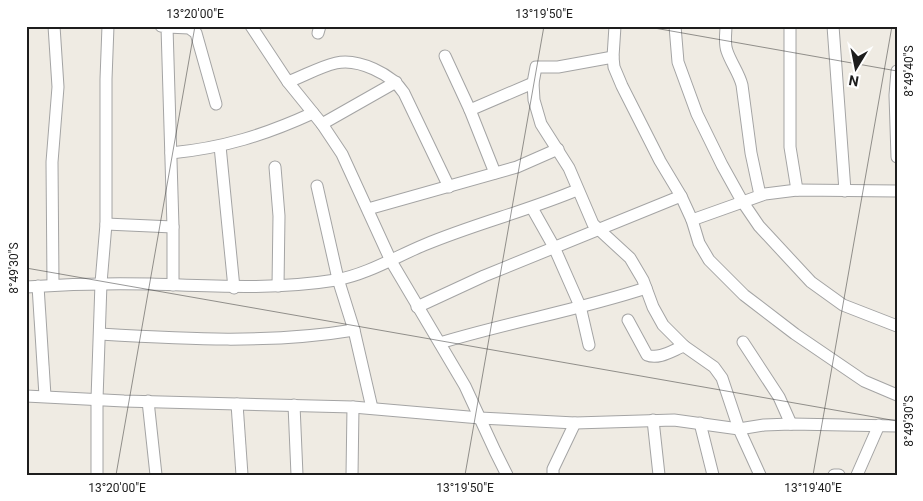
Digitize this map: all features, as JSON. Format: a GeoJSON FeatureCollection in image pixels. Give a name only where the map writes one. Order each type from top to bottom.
{"type":"FeatureCollection","features":[{"type":"Feature","properties":{"kind":"street"},"geometry":{"type":"LineString","coordinates":[[52,284],[52,162],[58,87],[54,26]]}},
{"type":"Feature","properties":{"kind":"street"},"geometry":{"type":"LineString","coordinates":[[97,475],[97,399],[101,283],[106,224],[108,26]]}},
{"type":"Feature","properties":{"kind":"street"},"geometry":{"type":"LineString","coordinates":[[251,26],[288,82],[322,124],[342,154],[391,261],[465,386],[507,475]]}},
{"type":"Feature","properties":{"kind":"street"},"geometry":{"type":"LineString","coordinates":[[614,26],[614,67],[660,160],[681,196],[692,220],[699,243],[709,260],[744,295],[795,334],[864,381],[897,395]]}},
{"type":"Feature","properties":{"kind":"street"},"geometry":{"type":"LineString","coordinates":[[675,26],[678,62],[697,114],[722,165],[742,201],[759,226],[811,282],[843,305],[897,326]]}},
{"type":"Feature","properties":{"kind":"street"},"geometry":{"type":"LineString","coordinates":[[726,26],[725,44],[727,52],[740,76],[751,153],[760,195]]}},
{"type":"Feature","properties":{"kind":"street"},"geometry":{"type":"LineString","coordinates":[[790,26],[790,147],[797,190]]}},
{"type":"Feature","properties":{"kind":"street"},"geometry":{"type":"LineString","coordinates":[[833,26],[845,191]]}},
{"type":"Feature","properties":{"kind":"street"},"geometry":{"type":"LineString","coordinates":[[173,285],[171,153],[164,27],[188,28],[196,32],[216,104]]}},
{"type":"Feature","properties":{"kind":"street"},"geometry":{"type":"LineString","coordinates":[[444,56],[470,110],[494,173]]}},
{"type":"Feature","properties":{"kind":"street"},"geometry":{"type":"LineString","coordinates":[[613,57],[558,67],[538,66],[535,70],[533,83],[534,100],[541,124],[569,168],[592,224],[630,258],[643,280],[653,307],[662,324],[684,346],[714,367],[722,378],[739,429],[760,475]]}},
{"type":"Feature","properties":{"kind":"street"},"geometry":{"type":"LineString","coordinates":[[288,82],[338,62],[368,67],[381,72],[396,82],[404,93],[449,187]]}},
{"type":"Feature","properties":{"kind":"street"},"geometry":{"type":"LineString","coordinates":[[897,71],[895,95],[897,157]]}},
{"type":"Feature","properties":{"kind":"street"},"geometry":{"type":"LineString","coordinates":[[322,124],[396,82]]}},
{"type":"Feature","properties":{"kind":"street"},"geometry":{"type":"LineString","coordinates":[[470,110],[533,83]]}},
{"type":"Feature","properties":{"kind":"street"},"geometry":{"type":"LineString","coordinates":[[171,153],[220,146],[276,130],[313,114]]}},
{"type":"Feature","properties":{"kind":"street"},"geometry":{"type":"LineString","coordinates":[[220,146],[234,288]]}},
{"type":"Feature","properties":{"kind":"street"},"geometry":{"type":"LineString","coordinates":[[368,209],[517,167],[558,149]]}},
{"type":"Feature","properties":{"kind":"street"},"geometry":{"type":"LineString","coordinates":[[276,167],[279,216],[278,286]]}},
{"type":"Feature","properties":{"kind":"street"},"geometry":{"type":"LineString","coordinates":[[317,186],[338,279],[354,330],[372,408]]}},
{"type":"Feature","properties":{"kind":"street"},"geometry":{"type":"LineString","coordinates":[[26,286],[101,283],[234,288],[278,286],[338,279],[391,261],[424,245],[578,190]]}},
{"type":"Feature","properties":{"kind":"street"},"geometry":{"type":"LineString","coordinates":[[692,220],[760,195],[797,190],[897,191]]}},
{"type":"Feature","properties":{"kind":"street"},"geometry":{"type":"LineString","coordinates":[[417,307],[554,247],[598,231],[632,215],[681,196]]}},
{"type":"Feature","properties":{"kind":"street"},"geometry":{"type":"LineString","coordinates":[[532,208],[554,247],[580,306],[589,345]]}},
{"type":"Feature","properties":{"kind":"street"},"geometry":{"type":"LineString","coordinates":[[106,224],[173,227]]}},
{"type":"Feature","properties":{"kind":"street"},"geometry":{"type":"LineString","coordinates":[[38,286],[45,396]]}},
{"type":"Feature","properties":{"kind":"street"},"geometry":{"type":"LineString","coordinates":[[440,342],[481,330],[605,301],[646,288]]}},
{"type":"Feature","properties":{"kind":"street"},"geometry":{"type":"LineString","coordinates":[[628,320],[647,355],[652,357],[660,356],[684,346]]}},
{"type":"Feature","properties":{"kind":"street"},"geometry":{"type":"LineString","coordinates":[[100,334],[150,337],[270,339],[354,330]]}},
{"type":"Feature","properties":{"kind":"street"},"geometry":{"type":"LineString","coordinates":[[743,342],[778,397],[791,424]]}},
{"type":"Feature","properties":{"kind":"street"},"geometry":{"type":"LineString","coordinates":[[26,396],[353,407],[480,418],[575,423],[653,420],[700,423],[739,429],[764,425],[791,424],[897,426]]}},
{"type":"Feature","properties":{"kind":"street"},"geometry":{"type":"LineString","coordinates":[[148,401],[156,475]]}},
{"type":"Feature","properties":{"kind":"street"},"geometry":{"type":"LineString","coordinates":[[237,404],[242,475]]}},
{"type":"Feature","properties":{"kind":"street"},"geometry":{"type":"LineString","coordinates":[[294,405],[297,475]]}},
{"type":"Feature","properties":{"kind":"street"},"geometry":{"type":"LineString","coordinates":[[352,475],[353,407]]}},
{"type":"Feature","properties":{"kind":"street"},"geometry":{"type":"LineString","coordinates":[[653,420],[659,475]]}},
{"type":"Feature","properties":{"kind":"street"},"geometry":{"type":"LineString","coordinates":[[554,475],[553,469],[575,423]]}},
{"type":"Feature","properties":{"kind":"street"},"geometry":{"type":"LineString","coordinates":[[700,423],[713,475]]}},
{"type":"Feature","properties":{"kind":"street"},"geometry":{"type":"LineString","coordinates":[[857,475],[879,425]]}},
{"type":"Feature","properties":{"kind":"street"},"geometry":{"type":"LineString","coordinates":[[834,475],[839,475]]}}]}
